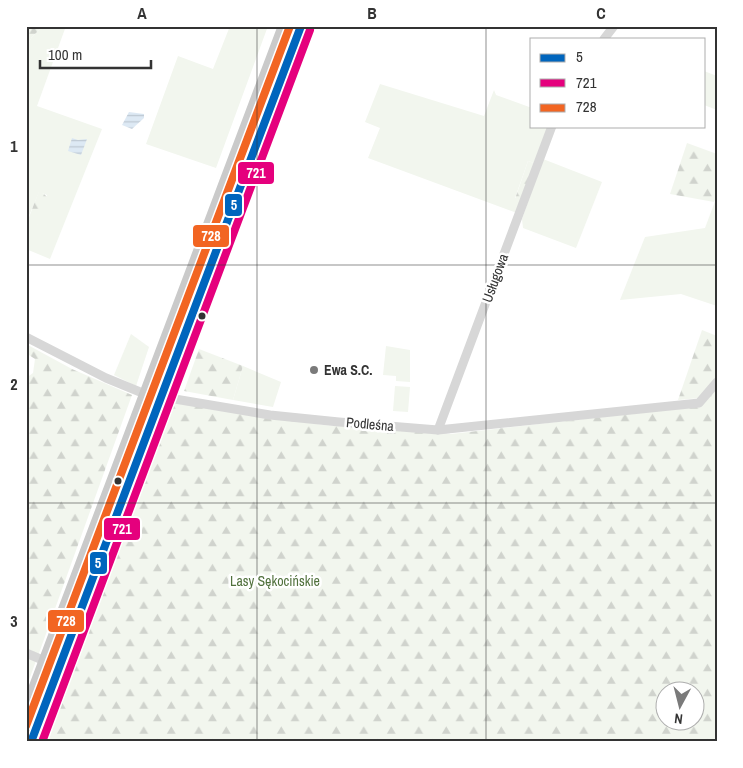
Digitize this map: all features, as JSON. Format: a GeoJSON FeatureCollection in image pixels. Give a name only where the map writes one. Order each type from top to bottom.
{"type":"FeatureCollection","features":[{"type":"Feature","properties":{"kind":"main road"},"geometry":{"type":"LineString","coordinates":[[26,713],[285,26]]}},
{"type":"Feature","properties":{"kind":"main road"},"geometry":{"type":"LineString","coordinates":[[31,742],[301,26]]}},
{"type":"Feature","properties":{"kind":"street"},"geometry":{"type":"LineString","coordinates":[[605,38],[614,26]]}},
{"type":"Feature","properties":{"kind":"street","name":"Usługowa"},"geometry":{"type":"LineString","coordinates":[[438,430],[551,128]]}},
{"type":"Feature","properties":{"kind":"street","name":"Podleśna"},"geometry":{"type":"LineString","coordinates":[[26,337],[106,378],[145,394],[270,415],[438,430],[699,403],[717,382]]}},
{"type":"Feature","properties":{"kind":"street"},"geometry":{"type":"LineString","coordinates":[[26,653],[46,661]]}},
{"type":"Feature","properties":{"kind":"green space"},"geometry":{"type":"Polygon","coordinates":[[[26,26],[43,26],[32,37],[26,47],[26,26]]]}},
{"type":"Feature","properties":{"kind":"green space"},"geometry":{"type":"Polygon","coordinates":[[[43,26],[66,26],[37,106],[102,129],[50,259],[26,249],[26,225],[37,225],[47,195],[39,192],[26,223],[26,47],[32,37],[43,26]]]}},
{"type":"Feature","properties":{"kind":"green space"},"geometry":{"type":"Polygon","coordinates":[[[230,26],[268,26],[216,168],[146,144],[178,56],[213,69],[230,26]]]}},
{"type":"Feature","properties":{"kind":"green space"},"geometry":{"type":"Polygon","coordinates":[[[706,72],[717,76],[717,110],[706,106],[706,72]]]}},
{"type":"Feature","properties":{"kind":"green space"},"geometry":{"type":"Polygon","coordinates":[[[380,84],[484,116],[494,90],[496,95],[530,107],[530,128],[548,128],[534,163],[528,161],[515,198],[521,201],[517,213],[368,158],[380,128],[365,122],[380,84]]]}},
{"type":"Feature","properties":{"kind":"green space"},"geometry":{"type":"Polygon","coordinates":[[[687,143],[717,154],[717,196],[714,202],[670,194],[687,143]]]}},
{"type":"Feature","properties":{"kind":"green space"},"geometry":{"type":"Polygon","coordinates":[[[543,159],[602,182],[576,248],[523,228],[522,219],[543,159]]]}},
{"type":"Feature","properties":{"kind":"green space"},"geometry":{"type":"Polygon","coordinates":[[[528,161],[534,163],[521,201],[515,199],[528,161]]]}},
{"type":"Feature","properties":{"kind":"green space"},"geometry":{"type":"Polygon","coordinates":[[[39,191],[48,199],[48,212],[37,225],[26,225],[39,191]]]}},
{"type":"Feature","properties":{"kind":"green space"},"geometry":{"type":"Polygon","coordinates":[[[717,196],[717,306],[681,294],[620,300],[645,237],[705,228],[717,196]]]}},
{"type":"Feature","properties":{"kind":"green space"},"geometry":{"type":"Polygon","coordinates":[[[702,330],[717,336],[717,378],[700,398],[678,400],[702,330]]]}},
{"type":"Feature","properties":{"kind":"green space"},"geometry":{"type":"Polygon","coordinates":[[[131,334],[149,347],[136,386],[114,375],[131,334]]]}},
{"type":"Feature","properties":{"kind":"green space"},"geometry":{"type":"Polygon","coordinates":[[[26,344],[72,369],[132,395],[38,656],[26,651],[26,378],[33,373],[35,359],[26,353],[26,344]]]}},
{"type":"Feature","properties":{"kind":"green space"},"geometry":{"type":"Polygon","coordinates":[[[386,346],[410,350],[410,382],[396,381],[396,376],[383,375],[386,346]]]}},
{"type":"Feature","properties":{"kind":"green space"},"geometry":{"type":"Polygon","coordinates":[[[199,349],[243,366],[233,400],[184,391],[199,349]]]}},
{"type":"Feature","properties":{"kind":"green space"},"geometry":{"type":"Polygon","coordinates":[[[243,366],[281,382],[273,407],[233,400],[243,366]]]}},
{"type":"Feature","properties":{"kind":"green space","name":"Lasy Sękocińskie"},"geometry":{"type":"Polygon","coordinates":[[[717,385],[717,742],[46,742],[167,406],[176,403],[323,425],[451,434],[698,406],[717,385]]]}},
{"type":"Feature","properties":{"kind":"green space"},"geometry":{"type":"Polygon","coordinates":[[[395,386],[410,387],[408,412],[393,411],[395,386]]]}},
{"type":"Feature","properties":{"kind":"green space"},"geometry":{"type":"Polygon","coordinates":[[[26,657],[36,661],[26,688],[26,657]]]}},
{"type":"Feature","properties":{"kind":"shaded area"},"geometry":{"type":"Polygon","coordinates":[[[129,112],[144,114],[144,118],[132,129],[122,125],[129,112]]]}},
{"type":"Feature","properties":{"kind":"shaded area"},"geometry":{"type":"Polygon","coordinates":[[[72,138],[78,140],[87,139],[81,155],[68,151],[72,138]]]}},
{"type":"Feature","properties":{"kind":"transit line","name":"728"},"geometry":{"type":"LineString","coordinates":[[26,726],[290,26]]}},
{"type":"Feature","properties":{"kind":"transit line","name":"5"},"geometry":{"type":"LineString","coordinates":[[31,742],[301,26]]}},
{"type":"Feature","properties":{"kind":"transit line","name":"721"},"geometry":{"type":"LineString","coordinates":[[42,742],[310,30]]}},
{"type":"Feature","properties":{"kind":"place","name":"Ewa S.C."},"geometry":{"type":"Point","coordinates":[314,370]}}]}
